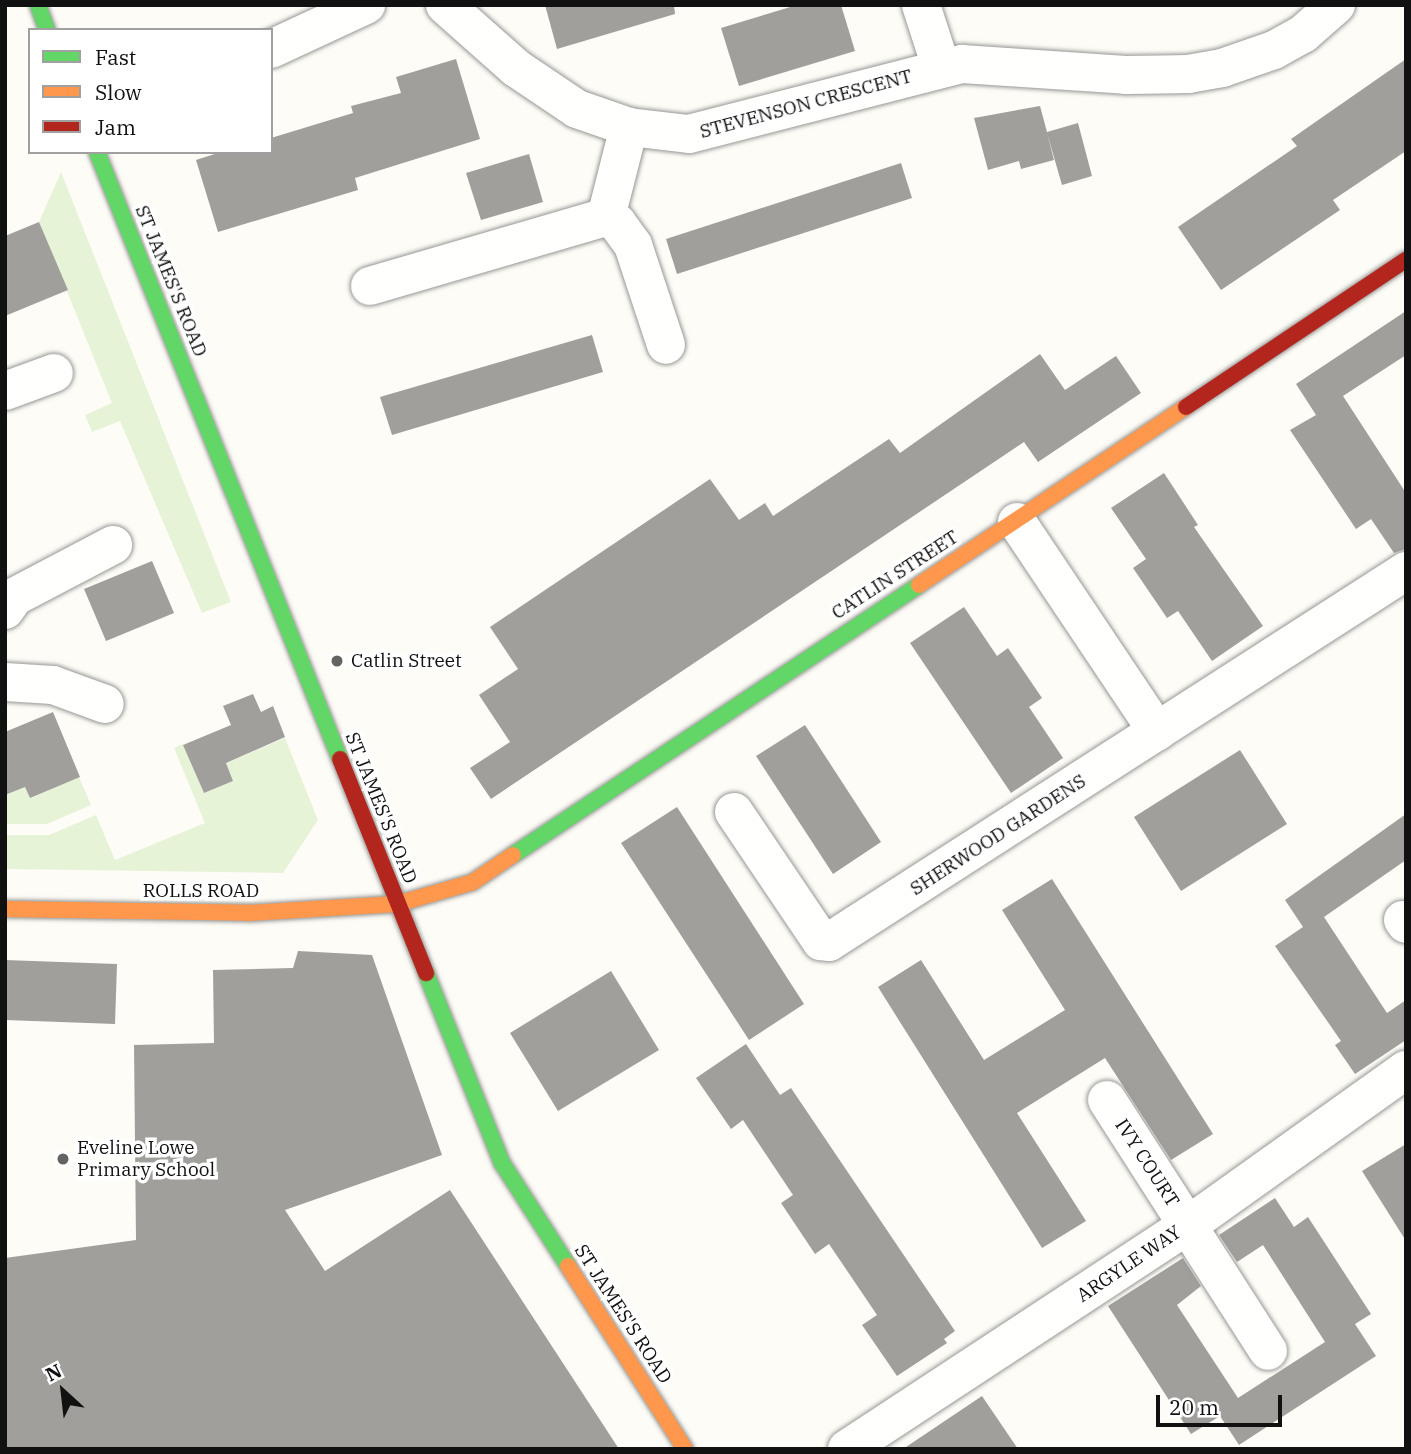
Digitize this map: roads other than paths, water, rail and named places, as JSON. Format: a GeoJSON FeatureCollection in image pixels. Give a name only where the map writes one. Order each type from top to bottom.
{"type":"FeatureCollection","features":[{"type":"Feature","properties":{"kind":"main road"},"geometry":{"type":"LineString","coordinates":[[38,5],[46,28]]}},
{"type":"Feature","properties":{"kind":"main road","name":"ST JAMES'S ROAD"},"geometry":{"type":"LineString","coordinates":[[98,154],[502,1163],[685,1449]]}},
{"type":"Feature","properties":{"kind":"main road","name":"CATLIN STREET"},"geometry":{"type":"LineString","coordinates":[[397,904],[473,882],[496,868],[1406,260]]}},
{"type":"Feature","properties":{"kind":"main road","name":"ROLLS ROAD"},"geometry":{"type":"LineString","coordinates":[[5,909],[249,913],[397,904]]}},
{"type":"Feature","properties":{"kind":"street"},"geometry":{"type":"LineString","coordinates":[[273,48],[366,5]]}},
{"type":"Feature","properties":{"kind":"street","name":"STEVENSON CRESCENT"},"geometry":{"type":"LineString","coordinates":[[445,5],[541,87],[577,109],[629,127],[689,134],[709,132],[941,67],[981,62],[1126,75],[1188,74],[1247,61],[1274,50],[1303,34],[1336,5]]}},
{"type":"Feature","properties":{"kind":"street"},"geometry":{"type":"LineString","coordinates":[[920,5],[941,67]]}},
{"type":"Feature","properties":{"kind":"street"},"geometry":{"type":"LineString","coordinates":[[606,218],[629,127]]}},
{"type":"Feature","properties":{"kind":"street"},"geometry":{"type":"LineString","coordinates":[[370,286],[606,218],[617,223],[633,245],[666,345]]}},
{"type":"Feature","properties":{"kind":"street"},"geometry":{"type":"LineString","coordinates":[[5,391],[54,373]]}},
{"type":"Feature","properties":{"kind":"street"},"geometry":{"type":"LineString","coordinates":[[1017,522],[1157,731]]}},
{"type":"Feature","properties":{"kind":"street"},"geometry":{"type":"LineString","coordinates":[[5,610],[14,597],[113,545]]}},
{"type":"Feature","properties":{"kind":"street","name":"SHERWOOD GARDENS"},"geometry":{"type":"LineString","coordinates":[[734,812],[821,941],[838,936],[1406,571]]}},
{"type":"Feature","properties":{"kind":"street"},"geometry":{"type":"LineString","coordinates":[[5,682],[53,685],[105,705]]}},
{"type":"Feature","properties":{"kind":"street","name":"ARGYLE WAY"},"geometry":{"type":"LineString","coordinates":[[847,1449],[1187,1226],[1406,1070]]}},
{"type":"Feature","properties":{"kind":"street","name":"IVY COURT"},"geometry":{"type":"LineString","coordinates":[[1107,1100],[1268,1351]]}},
{"type":"Feature","properties":{"kind":"place","name":"Catlin Street"},"geometry":{"type":"Point","coordinates":[337,661]}},
{"type":"Feature","properties":{"kind":"place","name":"Eveline Lowe Primary School"},"geometry":{"type":"Point","coordinates":[63,1159]}}]}
